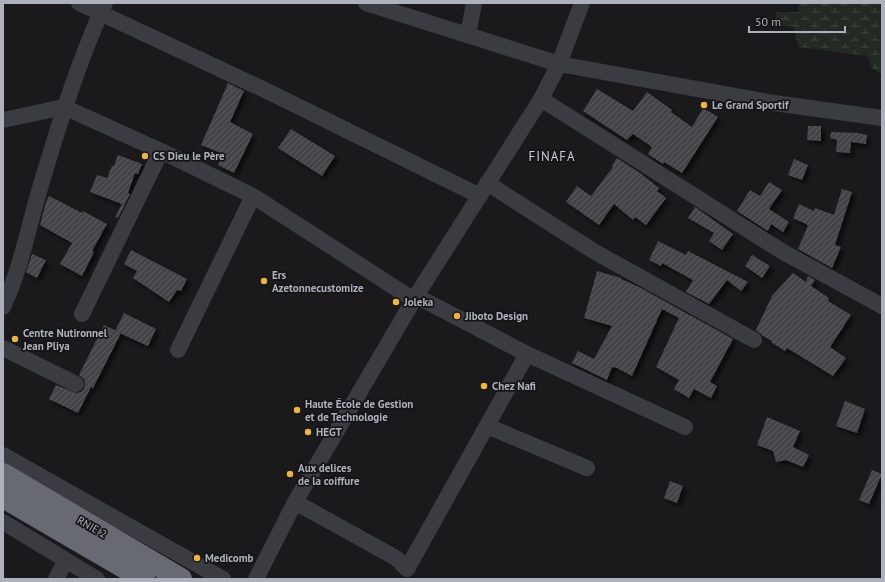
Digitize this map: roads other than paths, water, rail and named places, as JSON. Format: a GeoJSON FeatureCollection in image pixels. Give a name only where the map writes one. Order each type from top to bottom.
{"type":"FeatureCollection","features":[{"type":"Feature","properties":{"kind":"highway","name":"RNIE 2"},"geometry":{"type":"LineString","coordinates":[[3,474],[181,579]]}},
{"type":"Feature","properties":{"kind":"highway","name":"RNIE 2"},"geometry":{"type":"LineString","coordinates":[[3,498],[144,579]]}},
{"type":"Feature","properties":{"kind":"street"},"geometry":{"type":"LineString","coordinates":[[79,3],[103,8],[267,90],[484,190],[754,340]]}},
{"type":"Feature","properties":{"kind":"street"},"geometry":{"type":"LineString","coordinates":[[366,3],[559,64],[774,104],[882,118]]}},
{"type":"Feature","properties":{"kind":"street"},"geometry":{"type":"LineString","coordinates":[[468,34],[474,3]]}},
{"type":"Feature","properties":{"kind":"street"},"geometry":{"type":"LineString","coordinates":[[256,579],[295,502],[415,298],[541,99],[559,64],[582,3]]}},
{"type":"Feature","properties":{"kind":"street"},"geometry":{"type":"LineString","coordinates":[[3,307],[7,285],[64,107],[103,8]]}},
{"type":"Feature","properties":{"kind":"street"},"geometry":{"type":"LineString","coordinates":[[541,99],[783,252],[882,306]]}},
{"type":"Feature","properties":{"kind":"street"},"geometry":{"type":"LineString","coordinates":[[3,120],[64,107],[161,150],[253,196],[415,298],[527,354],[685,427]]}},
{"type":"Feature","properties":{"kind":"street"},"geometry":{"type":"LineString","coordinates":[[82,314],[161,150]]}},
{"type":"Feature","properties":{"kind":"street"},"geometry":{"type":"LineString","coordinates":[[178,350],[253,196]]}},
{"type":"Feature","properties":{"kind":"street"},"geometry":{"type":"LineString","coordinates":[[3,348],[76,384]]}},
{"type":"Feature","properties":{"kind":"street"},"geometry":{"type":"LineString","coordinates":[[295,502],[396,558],[407,570],[527,354]]}},
{"type":"Feature","properties":{"kind":"street"},"geometry":{"type":"LineString","coordinates":[[487,426],[587,468]]}},
{"type":"Feature","properties":{"kind":"street"},"geometry":{"type":"LineString","coordinates":[[3,455],[223,579]]}},
{"type":"Feature","properties":{"kind":"street"},"geometry":{"type":"LineString","coordinates":[[3,522],[97,579]]}},
{"type":"Feature","properties":{"kind":"street"},"geometry":{"type":"LineString","coordinates":[[56,579],[66,560]]}},
{"type":"Feature","properties":{"kind":"place","name":"Le Grand Sportif"},"geometry":{"type":"Point","coordinates":[704,105]}},
{"type":"Feature","properties":{"kind":"place","name":"CS Dieu le Père"},"geometry":{"type":"Point","coordinates":[145,156]}},
{"type":"Feature","properties":{"kind":"place","name":"Ers Azetonnecustomize"},"geometry":{"type":"Point","coordinates":[264,281]}},
{"type":"Feature","properties":{"kind":"place","name":"Joleka"},"geometry":{"type":"Point","coordinates":[396,302]}},
{"type":"Feature","properties":{"kind":"place","name":"Jiboto Design"},"geometry":{"type":"Point","coordinates":[457,316]}},
{"type":"Feature","properties":{"kind":"place","name":"Centre Nutironnel Jean Pliya"},"geometry":{"type":"Point","coordinates":[15,339]}},
{"type":"Feature","properties":{"kind":"place","name":"Chez Nafi"},"geometry":{"type":"Point","coordinates":[484,386]}},
{"type":"Feature","properties":{"kind":"place","name":"Haute École de Gestion et de Technologie"},"geometry":{"type":"Point","coordinates":[297,410]}},
{"type":"Feature","properties":{"kind":"place","name":"HEGT"},"geometry":{"type":"Point","coordinates":[308,432]}},
{"type":"Feature","properties":{"kind":"place","name":"Aux delices de la coiffure"},"geometry":{"type":"Point","coordinates":[290,474]}},
{"type":"Feature","properties":{"kind":"place","name":"Medicomb"},"geometry":{"type":"Point","coordinates":[197,558]}},
{"type":"Feature","properties":{"kind":"district","name":"FINAFA"},"geometry":{"type":"Point","coordinates":[552,156]}}]}
